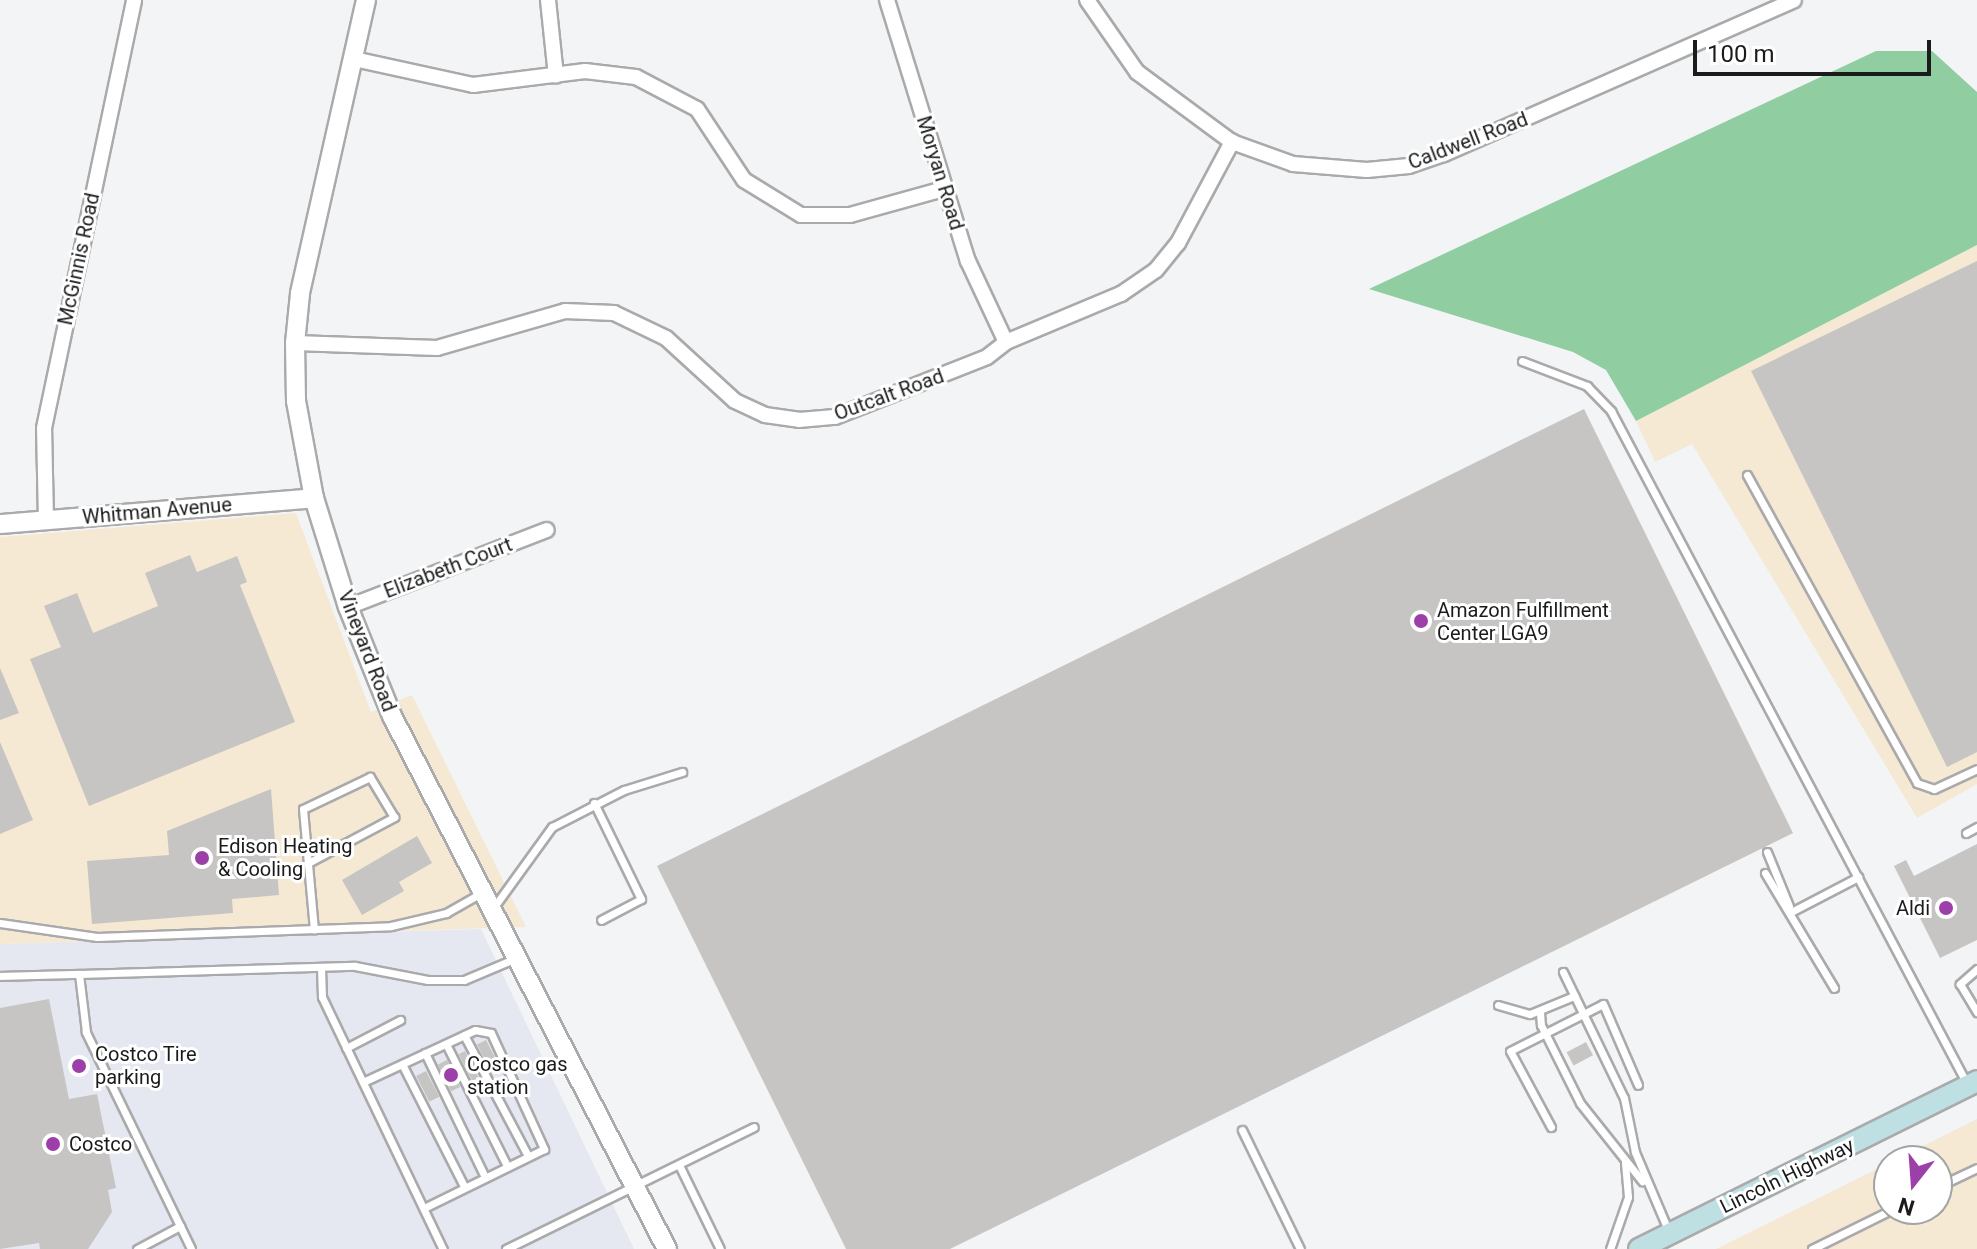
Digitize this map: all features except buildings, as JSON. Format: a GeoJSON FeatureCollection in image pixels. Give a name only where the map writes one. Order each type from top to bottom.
{"type":"FeatureCollection","features":[{"type":"Feature","properties":{"kind":"main road","name":"Lincoln Highway"},"geometry":{"type":"LineString","coordinates":[[1639,1249],[1972,1083]]}},
{"type":"Feature","properties":{"kind":"street","name":"McGinnis Road"},"geometry":{"type":"LineString","coordinates":[[46,521],[44,428],[134,0]]}},
{"type":"Feature","properties":{"kind":"street","name":"Vineyard Road"},"geometry":{"type":"LineString","coordinates":[[366,0],[300,294],[295,343],[296,401],[314,498],[348,607],[392,716],[490,899],[667,1249]]}},
{"type":"Feature","properties":{"kind":"street"},"geometry":{"type":"LineString","coordinates":[[548,0],[556,76]]}},
{"type":"Feature","properties":{"kind":"street","name":"Moryan Road"},"geometry":{"type":"LineString","coordinates":[[887,0],[968,261],[1006,342]]}},
{"type":"Feature","properties":{"kind":"street","name":"Caldwell Road"},"geometry":{"type":"LineString","coordinates":[[1087,0],[1137,72],[1232,142],[1273,159],[1327,170],[1409,166],[1794,0]]}},
{"type":"Feature","properties":{"kind":"street"},"geometry":{"type":"LineString","coordinates":[[354,59],[473,85],[610,71],[676,95],[697,109],[744,180],[801,215],[850,215],[944,189]]}},
{"type":"Feature","properties":{"kind":"street","name":"Outcalt Road"},"geometry":{"type":"LineString","coordinates":[[295,343],[437,348],[565,311],[614,313],[666,338],[735,401],[765,415],[799,420],[835,417],[987,357],[1006,342],[1121,294],[1156,270],[1178,243],[1232,142]]}},
{"type":"Feature","properties":{"kind":"street","name":"Whitman Avenue"},"geometry":{"type":"LineString","coordinates":[[0,524],[314,498]]}},
{"type":"Feature","properties":{"kind":"street","name":"Elizabeth Court"},"geometry":{"type":"LineString","coordinates":[[348,607],[547,530]]}},
{"type":"Feature","properties":{"kind":"lane"},"geometry":{"type":"LineString","coordinates":[[1522,361],[1587,386],[1611,411],[1858,877],[1972,1083]]}},
{"type":"Feature","properties":{"kind":"lane"},"geometry":{"type":"LineString","coordinates":[[1747,475],[1917,783],[1934,789],[1977,769]]}},
{"type":"Feature","properties":{"kind":"lane"},"geometry":{"type":"LineString","coordinates":[[0,923],[97,937],[391,926],[490,899],[543,836],[594,803],[682,772]]}},
{"type":"Feature","properties":{"kind":"lane"},"geometry":{"type":"LineString","coordinates":[[308,863],[394,817],[370,777],[303,809],[314,929]]}},
{"type":"Feature","properties":{"kind":"lane"},"geometry":{"type":"LineString","coordinates":[[594,803],[641,899],[601,920]]}},
{"type":"Feature","properties":{"kind":"lane"},"geometry":{"type":"LineString","coordinates":[[1966,833],[1977,827]]}},
{"type":"Feature","properties":{"kind":"lane"},"geometry":{"type":"LineString","coordinates":[[1767,852],[1791,912]]}},
{"type":"Feature","properties":{"kind":"lane"},"geometry":{"type":"LineString","coordinates":[[1765,873],[1834,988]]}},
{"type":"Feature","properties":{"kind":"lane"},"geometry":{"type":"LineString","coordinates":[[1791,912],[1858,877]]}},
{"type":"Feature","properties":{"kind":"lane"},"geometry":{"type":"LineString","coordinates":[[0,976],[355,966],[428,980],[464,980],[519,956]]}},
{"type":"Feature","properties":{"kind":"lane"},"geometry":{"type":"LineString","coordinates":[[321,968],[322,997],[443,1249]]}},
{"type":"Feature","properties":{"kind":"lane"},"geometry":{"type":"LineString","coordinates":[[1977,969],[1960,984],[1977,1012]]}},
{"type":"Feature","properties":{"kind":"lane"},"geometry":{"type":"LineString","coordinates":[[1563,972],[1624,1098],[1646,1186]]}},
{"type":"Feature","properties":{"kind":"lane"},"geometry":{"type":"LineString","coordinates":[[79,974],[86,1032],[191,1249]]}},
{"type":"Feature","properties":{"kind":"lane"},"geometry":{"type":"LineString","coordinates":[[1498,1005],[1521,1013],[1540,1012],[1574,996]]}},
{"type":"Feature","properties":{"kind":"lane"},"geometry":{"type":"LineString","coordinates":[[1551,1127],[1510,1051],[1603,1004],[1638,1085]]}},
{"type":"Feature","properties":{"kind":"lane"},"geometry":{"type":"LineString","coordinates":[[1540,1012],[1545,1033],[1580,1103],[1646,1186],[1670,1234]]}},
{"type":"Feature","properties":{"kind":"lane"},"geometry":{"type":"LineString","coordinates":[[346,1048],[400,1020]]}},
{"type":"Feature","properties":{"kind":"lane"},"geometry":{"type":"LineString","coordinates":[[363,1082],[464,1035],[482,1029],[491,1033],[544,1149],[424,1208]]}},
{"type":"Feature","properties":{"kind":"lane"},"geometry":{"type":"LineString","coordinates":[[464,1035],[528,1156]]}},
{"type":"Feature","properties":{"kind":"lane"},"geometry":{"type":"LineString","coordinates":[[446,1044],[507,1166]]}},
{"type":"Feature","properties":{"kind":"lane"},"geometry":{"type":"LineString","coordinates":[[425,1053],[485,1177]]}},
{"type":"Feature","properties":{"kind":"lane"},"geometry":{"type":"LineString","coordinates":[[402,1064],[464,1186]]}},
{"type":"Feature","properties":{"kind":"lane"},"geometry":{"type":"LineString","coordinates":[[506,1249],[754,1127]]}},
{"type":"Feature","properties":{"kind":"lane"},"geometry":{"type":"LineString","coordinates":[[1242,1130],[1300,1249]]}},
{"type":"Feature","properties":{"kind":"lane"},"geometry":{"type":"LineString","coordinates":[[1610,1249],[1628,1197],[1625,1160]]}},
{"type":"Feature","properties":{"kind":"lane"},"geometry":{"type":"LineString","coordinates":[[679,1165],[720,1249]]}},
{"type":"Feature","properties":{"kind":"lane"},"geometry":{"type":"LineString","coordinates":[[1953,1179],[1977,1168]]}},
{"type":"Feature","properties":{"kind":"lane"},"geometry":{"type":"LineString","coordinates":[[1812,1249],[1873,1219]]}},
{"type":"Feature","properties":{"kind":"lane"},"geometry":{"type":"LineString","coordinates":[[137,1249],[180,1226]]}},
{"type":"Feature","properties":{"kind":"shaded area"},"geometry":{"type":"Polygon","coordinates":[[[1977,245],[1977,784],[1917,818],[1692,444],[1655,462],[1636,421],[1977,245]]]}},
{"type":"Feature","properties":{"kind":"shaded area"},"geometry":{"type":"Polygon","coordinates":[[[296,513],[371,712],[412,695],[526,927],[0,944],[0,537],[296,513]]]}},
{"type":"Feature","properties":{"kind":"shaded area"},"geometry":{"type":"Polygon","coordinates":[[[481,929],[634,1249],[0,1249],[0,944],[481,929]]]}},
{"type":"Feature","properties":{"kind":"shaded area"},"geometry":{"type":"Polygon","coordinates":[[[1977,1119],[1977,1249],[1716,1249],[1873,1171],[1873,1225],[1953,1225],[1953,1145],[1925,1145],[1977,1119]]]}},
{"type":"Feature","properties":{"kind":"green space"},"geometry":{"type":"Polygon","coordinates":[[[1876,51],[1932,51],[1977,92],[1977,245],[1636,421],[1606,370],[1573,352],[1369,289],[1876,51]]]}},
{"type":"Feature","properties":{"kind":"place","name":"Amazon Fulfillment Center LGA9"},"geometry":{"type":"Point","coordinates":[1421,621]}},
{"type":"Feature","properties":{"kind":"place","name":"Edison Heating & Cooling"},"geometry":{"type":"Point","coordinates":[202,858]}},
{"type":"Feature","properties":{"kind":"place","name":"Aldi"},"geometry":{"type":"Point","coordinates":[1946,908]}},
{"type":"Feature","properties":{"kind":"place","name":"Costco Tire parking"},"geometry":{"type":"Point","coordinates":[79,1066]}},
{"type":"Feature","properties":{"kind":"place","name":"Costco gas station"},"geometry":{"type":"Point","coordinates":[451,1075]}},
{"type":"Feature","properties":{"kind":"place","name":"Costco"},"geometry":{"type":"Point","coordinates":[53,1144]}}]}
